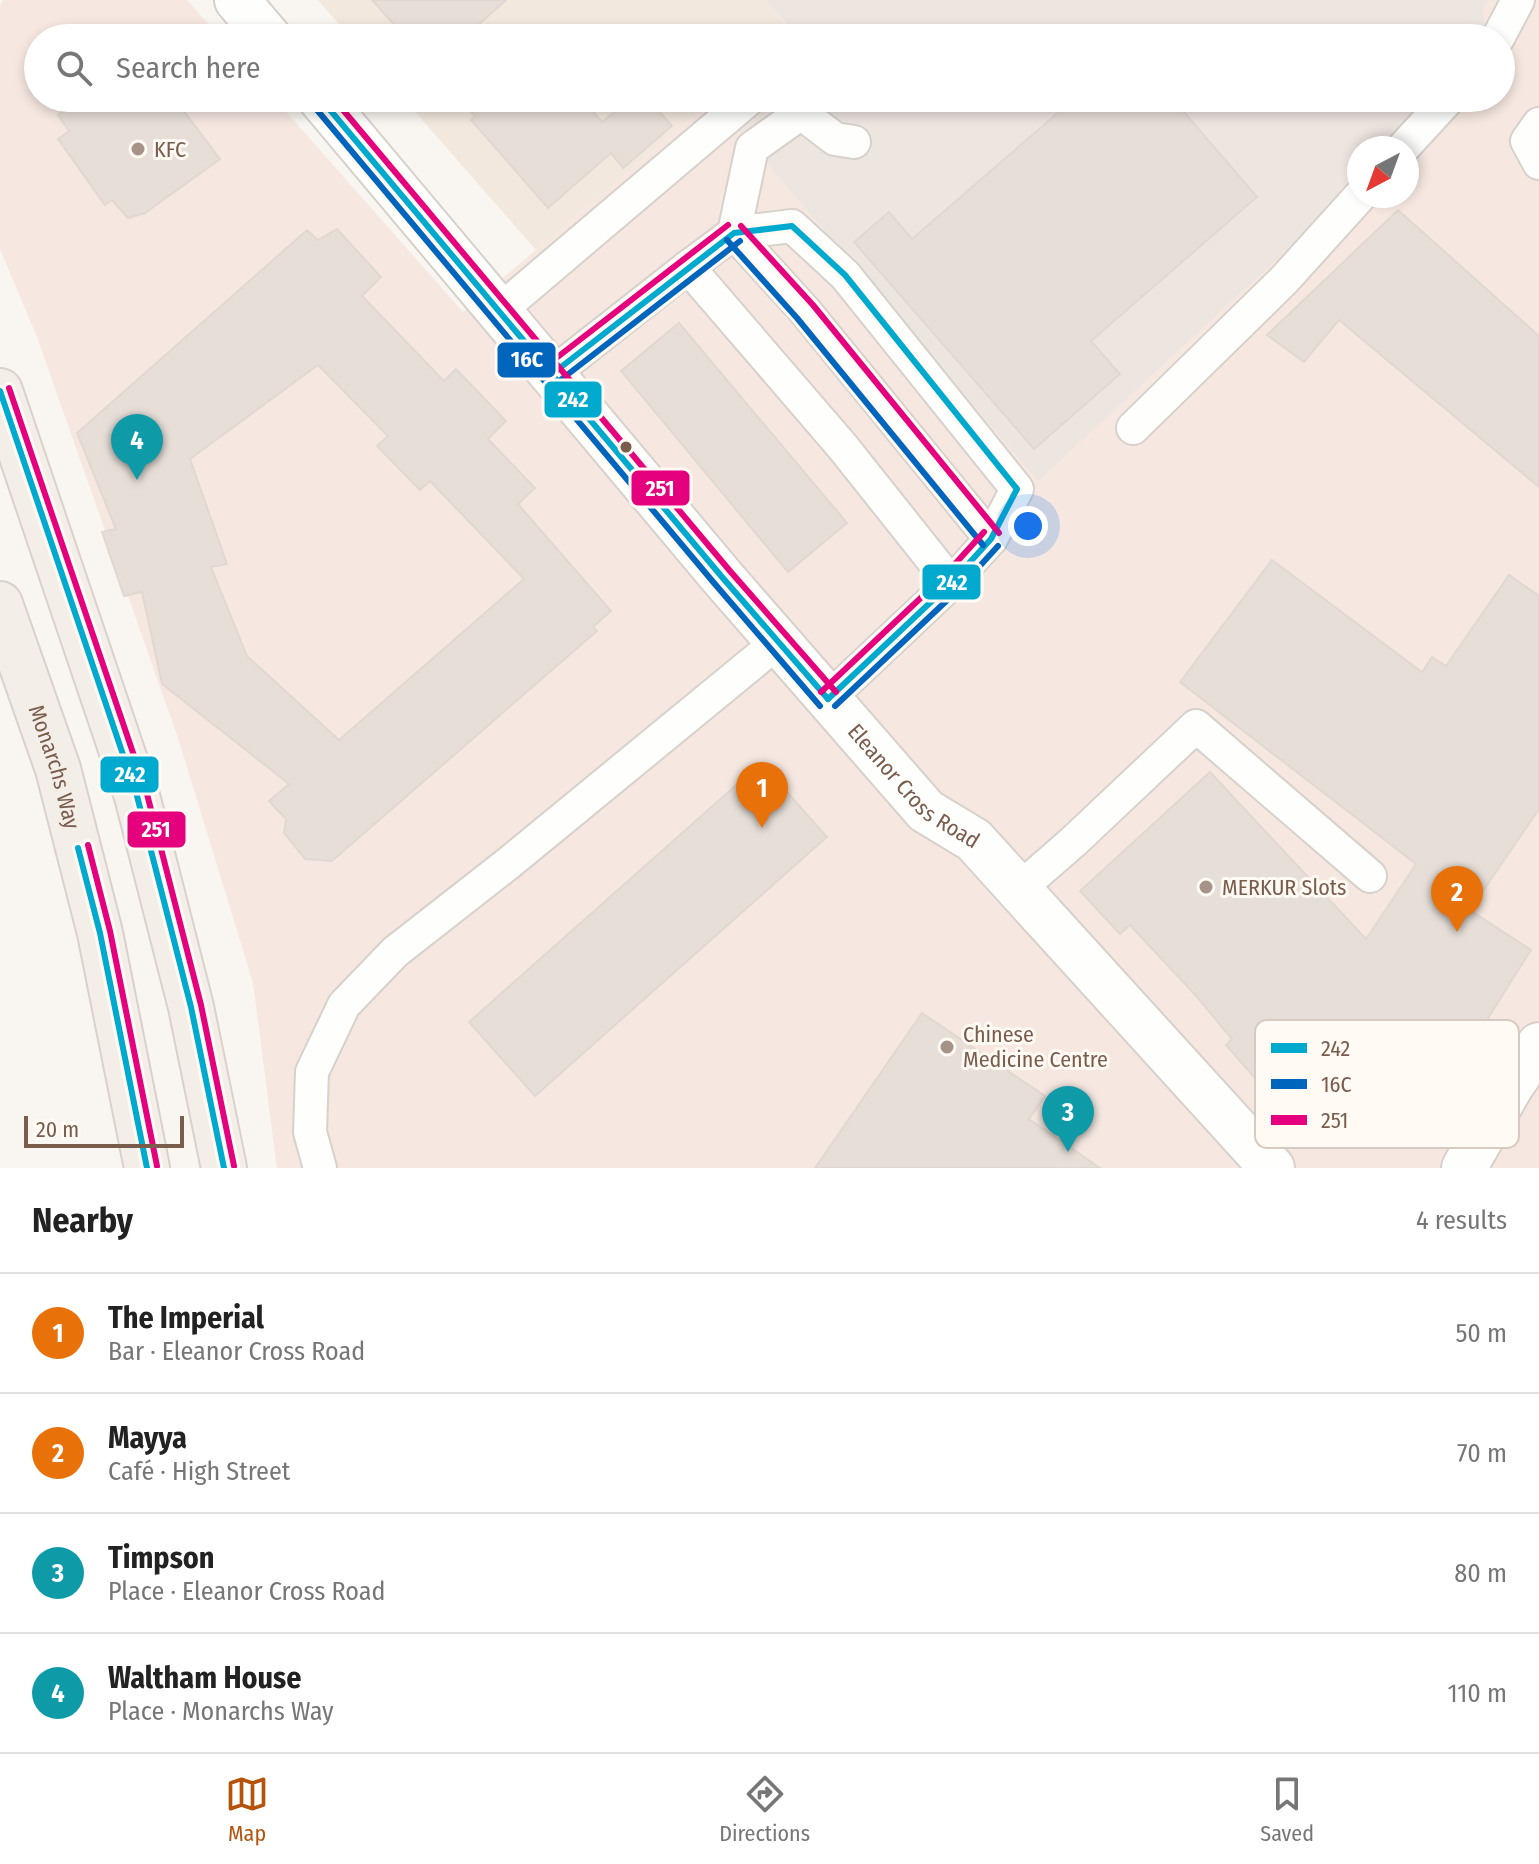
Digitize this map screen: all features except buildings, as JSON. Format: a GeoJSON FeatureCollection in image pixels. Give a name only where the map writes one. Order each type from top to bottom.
{"type":"FeatureCollection","features":[{"type":"Feature","properties":{"kind":"main road"},"geometry":{"type":"LineString","coordinates":[[0,391],[137,796],[191,1007],[224,1168]]}},
{"type":"Feature","properties":{"kind":"main road","name":"Monarchs Way"},"geometry":{"type":"LineString","coordinates":[[0,604],[62,784],[100,933],[147,1168]]}},
{"type":"Feature","properties":{"kind":"street"},"geometry":{"type":"LineString","coordinates":[[237,0],[257,24]]}},
{"type":"Feature","properties":{"kind":"street","name":"Eleanor Cross Road"},"geometry":{"type":"LineString","coordinates":[[332,112],[778,642],[926,811],[974,840],[1272,1168]]}},
{"type":"Feature","properties":{"kind":"street"},"geometry":{"type":"LineString","coordinates":[[1519,1074],[1539,1045]]}},
{"type":"Feature","properties":{"kind":"street"},"geometry":{"type":"LineString","coordinates":[[1464,1168],[1475,1148]]}},
{"type":"Feature","properties":{"kind":"lane"},"geometry":{"type":"LineString","coordinates":[[1505,24],[1518,0]]}},
{"type":"Feature","properties":{"kind":"lane"},"geometry":{"type":"LineString","coordinates":[[499,311],[734,112]]}},
{"type":"Feature","properties":{"kind":"lane"},"geometry":{"type":"LineString","coordinates":[[1414,136],[1436,112]]}},
{"type":"Feature","properties":{"kind":"lane"},"geometry":{"type":"LineString","coordinates":[[734,233],[752,148],[801,113],[835,139],[854,142]]}},
{"type":"Feature","properties":{"kind":"lane"},"geometry":{"type":"LineString","coordinates":[[1539,124],[1527,141],[1539,163]]}},
{"type":"Feature","properties":{"kind":"lane"},"geometry":{"type":"LineString","coordinates":[[1133,428],[1284,280],[1349,208]]}},
{"type":"Feature","properties":{"kind":"lane"},"geometry":{"type":"LineString","coordinates":[[552,374],[734,233],[792,226],[845,275],[1017,489],[991,539],[951,583],[828,699]]}},
{"type":"Feature","properties":{"kind":"lane"},"geometry":{"type":"LineString","coordinates":[[734,233],[805,311],[991,539]]}},
{"type":"Feature","properties":{"kind":"lane"},"geometry":{"type":"LineString","coordinates":[[688,267],[842,446],[951,583]]}},
{"type":"Feature","properties":{"kind":"lane"},"geometry":{"type":"LineString","coordinates":[[320,1168],[310,1132],[312,1072],[344,1005],[395,952],[778,642]]}},
{"type":"Feature","properties":{"kind":"lane"},"geometry":{"type":"LineString","coordinates":[[1030,901],[1073,842],[1196,726],[1370,876]]}},
{"type":"Feature","properties":{"kind":"shaded area"},"geometry":{"type":"Polygon","coordinates":[[[4,0],[187,0],[208,24],[24,24],[24,112],[286,112],[463,312],[699,112],[1515,112],[1515,24],[787,24],[765,0],[1539,0],[1539,1168],[277,1168],[253,983],[179,741],[37,337],[0,249],[0,5],[4,0]]]}},
{"type":"Feature","properties":{"kind":"shaded area"},"geometry":{"type":"Polygon","coordinates":[[[318,0],[765,0],[786,24],[339,24],[318,0]]]}},
{"type":"Feature","properties":{"kind":"shaded area"},"geometry":{"type":"Polygon","coordinates":[[[765,0],[1490,0],[1483,7],[1484,24],[787,24],[765,0]]]}},
{"type":"Feature","properties":{"kind":"shaded area"},"geometry":{"type":"Polygon","coordinates":[[[415,112],[699,112],[536,250],[415,112]]]}},
{"type":"Feature","properties":{"kind":"shaded area"},"geometry":{"type":"Polygon","coordinates":[[[723,112],[1421,112],[1398,136],[1347,136],[1347,188],[1279,257],[1038,481],[723,112]]]}},
{"type":"Feature","properties":{"kind":"transit line","name":"16C"},"geometry":{"type":"LineString","coordinates":[[319,112],[820,706]]}},
{"type":"Feature","properties":{"kind":"transit line","name":"242"},"geometry":{"type":"LineString","coordinates":[[332,112],[828,699]]}},
{"type":"Feature","properties":{"kind":"transit line","name":"251"},"geometry":{"type":"LineString","coordinates":[[345,112],[730,571],[836,692]]}},
{"type":"Feature","properties":{"kind":"transit line","name":"251"},"geometry":{"type":"LineString","coordinates":[[546,366],[728,225]]}},
{"type":"Feature","properties":{"kind":"transit line","name":"251"},"geometry":{"type":"LineString","coordinates":[[741,226],[813,305],[999,533]]}},
{"type":"Feature","properties":{"kind":"transit line","name":"242"},"geometry":{"type":"LineString","coordinates":[[552,374],[734,233],[792,226],[845,275],[1017,489],[991,539],[951,583],[828,699]]}},
{"type":"Feature","properties":{"kind":"transit line","name":"16C"},"geometry":{"type":"LineString","coordinates":[[727,240],[797,318],[983,545]]}},
{"type":"Feature","properties":{"kind":"transit line","name":"16C"},"geometry":{"type":"LineString","coordinates":[[558,382],[740,241]]}},
{"type":"Feature","properties":{"kind":"transit line","name":"251"},"geometry":{"type":"LineString","coordinates":[[9,388],[147,794],[201,1005],[234,1166]]}},
{"type":"Feature","properties":{"kind":"transit line","name":"242"},"geometry":{"type":"LineString","coordinates":[[0,391],[137,796],[191,1007],[224,1168]]}},
{"type":"Feature","properties":{"kind":"transit line","name":"251"},"geometry":{"type":"LineString","coordinates":[[821,692],[944,576],[984,532]]}},
{"type":"Feature","properties":{"kind":"transit line","name":"16C"},"geometry":{"type":"LineString","coordinates":[[835,706],[958,590],[998,546]]}},
{"type":"Feature","properties":{"kind":"transit line","name":"251"},"geometry":{"type":"LineString","coordinates":[[88,845],[110,931],[157,1166]]}},
{"type":"Feature","properties":{"kind":"transit line","name":"242"},"geometry":{"type":"LineString","coordinates":[[78,848],[100,933],[147,1168]]}},
{"type":"Feature","properties":{"kind":"place","name":"KFC"},"geometry":{"type":"Point","coordinates":[138,149]}},
{"type":"Feature","properties":{"kind":"place","name":"Waltham House"},"geometry":{"type":"Point","coordinates":[137,480]}},
{"type":"Feature","properties":{"kind":"place","name":"The Imperial"},"geometry":{"type":"Point","coordinates":[762,828]}},
{"type":"Feature","properties":{"kind":"place","name":"MERKUR Slots"},"geometry":{"type":"Point","coordinates":[1206,887]}},
{"type":"Feature","properties":{"kind":"place","name":"Mayya"},"geometry":{"type":"Point","coordinates":[1457,932]}},
{"type":"Feature","properties":{"kind":"place","name":"Chinese Medicine Centre"},"geometry":{"type":"Point","coordinates":[947,1047]}},
{"type":"Feature","properties":{"kind":"place","name":"Timpson"},"geometry":{"type":"Point","coordinates":[1068,1152]}}]}
